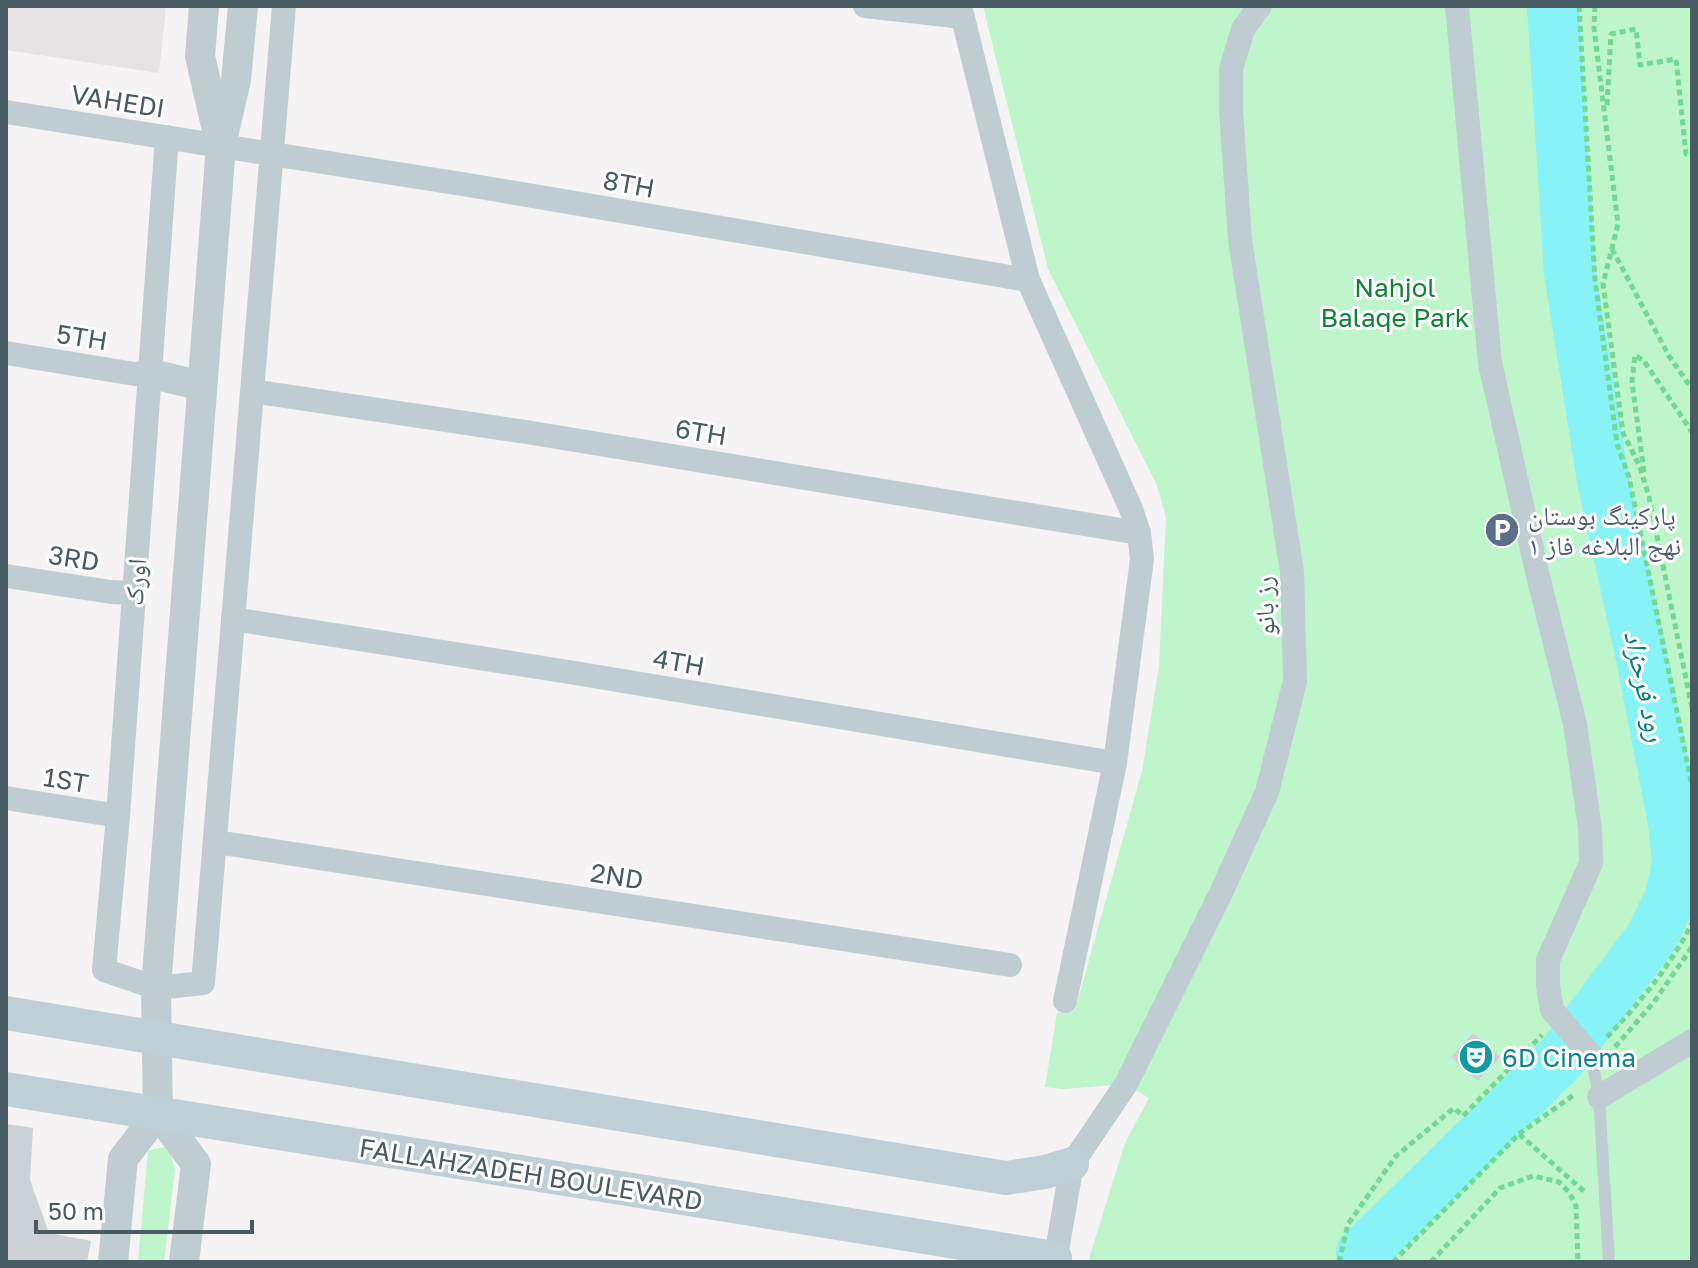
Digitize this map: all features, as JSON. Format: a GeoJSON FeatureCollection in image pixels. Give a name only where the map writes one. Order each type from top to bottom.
{"type":"FeatureCollection","features":[{"type":"Feature","properties":{"kind":"main road"},"geometry":{"type":"LineString","coordinates":[[6,1013],[1006,1178],[1072,1164]]}},
{"type":"Feature","properties":{"kind":"main road","name":"FALLAHZADEH BOULEVARD"},"geometry":{"type":"LineString","coordinates":[[6,1089],[1055,1260]]}},
{"type":"Feature","properties":{"kind":"street"},"geometry":{"type":"LineString","coordinates":[[204,6],[200,56],[221,145]]}},
{"type":"Feature","properties":{"kind":"street"},"geometry":{"type":"LineString","coordinates":[[221,145],[236,80],[243,6]]}},
{"type":"Feature","properties":{"kind":"street","name":"اورک"},"geometry":{"type":"LineString","coordinates":[[167,137],[104,970],[156,988],[203,983],[284,6]]}},
{"type":"Feature","properties":{"kind":"street"},"geometry":{"type":"LineString","coordinates":[[865,6],[961,12],[1028,280],[1139,533],[1142,559],[1115,763],[1065,1001]]}},
{"type":"Feature","properties":{"kind":"street","name":"رز بانو"},"geometry":{"type":"LineString","coordinates":[[1072,1164],[1126,1084],[1225,884],[1267,792],[1295,681],[1292,572],[1240,240],[1231,110],[1231,69],[1243,29],[1260,6]]}},
{"type":"Feature","properties":{"kind":"street"},"geometry":{"type":"LineString","coordinates":[[1457,6],[1490,363],[1575,724],[1590,828],[1591,863],[1548,960],[1548,986],[1556,1014],[1591,1055]]}},
{"type":"Feature","properties":{"kind":"street","name":"VAHEDI"},"geometry":{"type":"LineString","coordinates":[[6,112],[221,145]]}},
{"type":"Feature","properties":{"kind":"street","name":"8TH"},"geometry":{"type":"LineString","coordinates":[[221,145],[1028,280]]}},
{"type":"Feature","properties":{"kind":"street","name":"اورک"},"geometry":{"type":"LineString","coordinates":[[158,1113],[156,988],[221,145]]}},
{"type":"Feature","properties":{"kind":"street","name":"5TH"},"geometry":{"type":"LineString","coordinates":[[6,353],[135,374],[148,373]]}},
{"type":"Feature","properties":{"kind":"street"},"geometry":{"type":"LineString","coordinates":[[148,373],[202,386]]}},
{"type":"Feature","properties":{"kind":"street","name":"6TH"},"geometry":{"type":"LineString","coordinates":[[252,391],[526,432],[1139,533]]}},
{"type":"Feature","properties":{"kind":"street","name":"3RD"},"geometry":{"type":"LineString","coordinates":[[6,576],[134,593]]}},
{"type":"Feature","properties":{"kind":"street","name":"4TH"},"geometry":{"type":"LineString","coordinates":[[233,619],[1115,763]]}},
{"type":"Feature","properties":{"kind":"street","name":"1ST"},"geometry":{"type":"LineString","coordinates":[[6,798],[118,816]]}},
{"type":"Feature","properties":{"kind":"street","name":"2ND"},"geometry":{"type":"LineString","coordinates":[[216,842],[1010,965]]}},
{"type":"Feature","properties":{"kind":"street"},"geometry":{"type":"LineString","coordinates":[[1599,1097],[1692,1041]]}},
{"type":"Feature","properties":{"kind":"street"},"geometry":{"type":"LineString","coordinates":[[113,1262],[123,1159],[158,1113],[196,1164],[184,1262]]}},
{"type":"Feature","properties":{"kind":"street"},"geometry":{"type":"LineString","coordinates":[[1055,1260],[1072,1164]]}},
{"type":"Feature","properties":{"kind":"lane"},"geometry":{"type":"LineString","coordinates":[[1591,1055],[1599,1097],[1609,1262]]}},
{"type":"Feature","properties":{"kind":"path"},"geometry":{"type":"LineString","coordinates":[[1579,6],[1595,280],[1617,444],[1629,477],[1692,786]]}},
{"type":"Feature","properties":{"kind":"path"},"geometry":{"type":"LineString","coordinates":[[1595,6],[1594,28],[1618,224],[1603,284],[1623,433],[1640,467],[1646,489],[1692,708]]}},
{"type":"Feature","properties":{"kind":"path"},"geometry":{"type":"LineString","coordinates":[[1606,118],[1611,34],[1636,29],[1640,65],[1676,59],[1686,154],[1692,154]]}},
{"type":"Feature","properties":{"kind":"path"},"geometry":{"type":"LineString","coordinates":[[1612,248],[1669,356],[1692,389]]}},
{"type":"Feature","properties":{"kind":"path"},"geometry":{"type":"LineString","coordinates":[[1646,489],[1632,382],[1635,355],[1644,361],[1692,432]]}},
{"type":"Feature","properties":{"kind":"path"},"geometry":{"type":"LineString","coordinates":[[1591,1055],[1630,1014],[1684,940],[1692,923]]}},
{"type":"Feature","properties":{"kind":"path"},"geometry":{"type":"LineString","coordinates":[[1339,1262],[1348,1224],[1396,1156],[1454,1108],[1463,1116],[1556,1014]]}},
{"type":"Feature","properties":{"kind":"path"},"geometry":{"type":"LineString","coordinates":[[1393,1262],[1519,1134],[1586,1193],[1587,1204]]}},
{"type":"Feature","properties":{"kind":"path"},"geometry":{"type":"LineString","coordinates":[[1431,1262],[1500,1188],[1533,1176],[1559,1182],[1569,1192],[1576,1206],[1578,1262]]}},
{"type":"Feature","properties":{"kind":"shaded area"},"geometry":{"type":"Polygon","coordinates":[[[6,6],[166,6],[159,73],[6,50],[6,6]]]}},
{"type":"Feature","properties":{"kind":"green space","name":"Nahjol Balaqe Park"},"geometry":{"type":"Polygon","coordinates":[[[983,6],[1692,6],[1692,1262],[1088,1262],[1125,1143],[1149,1098],[1126,1084],[1064,1089],[1045,1087],[1057,1013],[1075,1010],[1142,771],[1159,666],[1166,517],[1156,483],[1048,269],[983,6]]]}},
{"type":"Feature","properties":{"kind":"green space"},"geometry":{"type":"Polygon","coordinates":[[[168,1146],[175,1169],[164,1262],[138,1262],[148,1151],[168,1146]]]}},
{"type":"Feature","properties":{"kind":"building","name":"6D Cinema"},"geometry":{"type":"Polygon","coordinates":[[[1473,1033],[1500,1057],[1478,1081],[1451,1057],[1473,1033]]]}},
{"type":"Feature","properties":{"kind":"building"},"geometry":{"type":"Polygon","coordinates":[[[6,1124],[33,1128],[30,1180],[49,1233],[91,1241],[87,1262],[6,1262],[6,1124]]]}},
{"type":"Feature","properties":{"kind":"waterway","name":"رود فرحزاد"},"geometry":{"type":"LineString","coordinates":[[1362,1253],[1562,1057],[1651,938],[1671,897],[1676,874],[1678,860],[1674,822],[1603,480],[1570,273],[1553,6]]}},
{"type":"Feature","properties":{"kind":"place","name":"پارکینگ بوستان نهج البلاغه فاز ۱"},"geometry":{"type":"Point","coordinates":[1502,530]}},
{"type":"Feature","properties":{"kind":"place","name":"6D Cinema"},"geometry":{"type":"Point","coordinates":[1476,1057]}}]}
